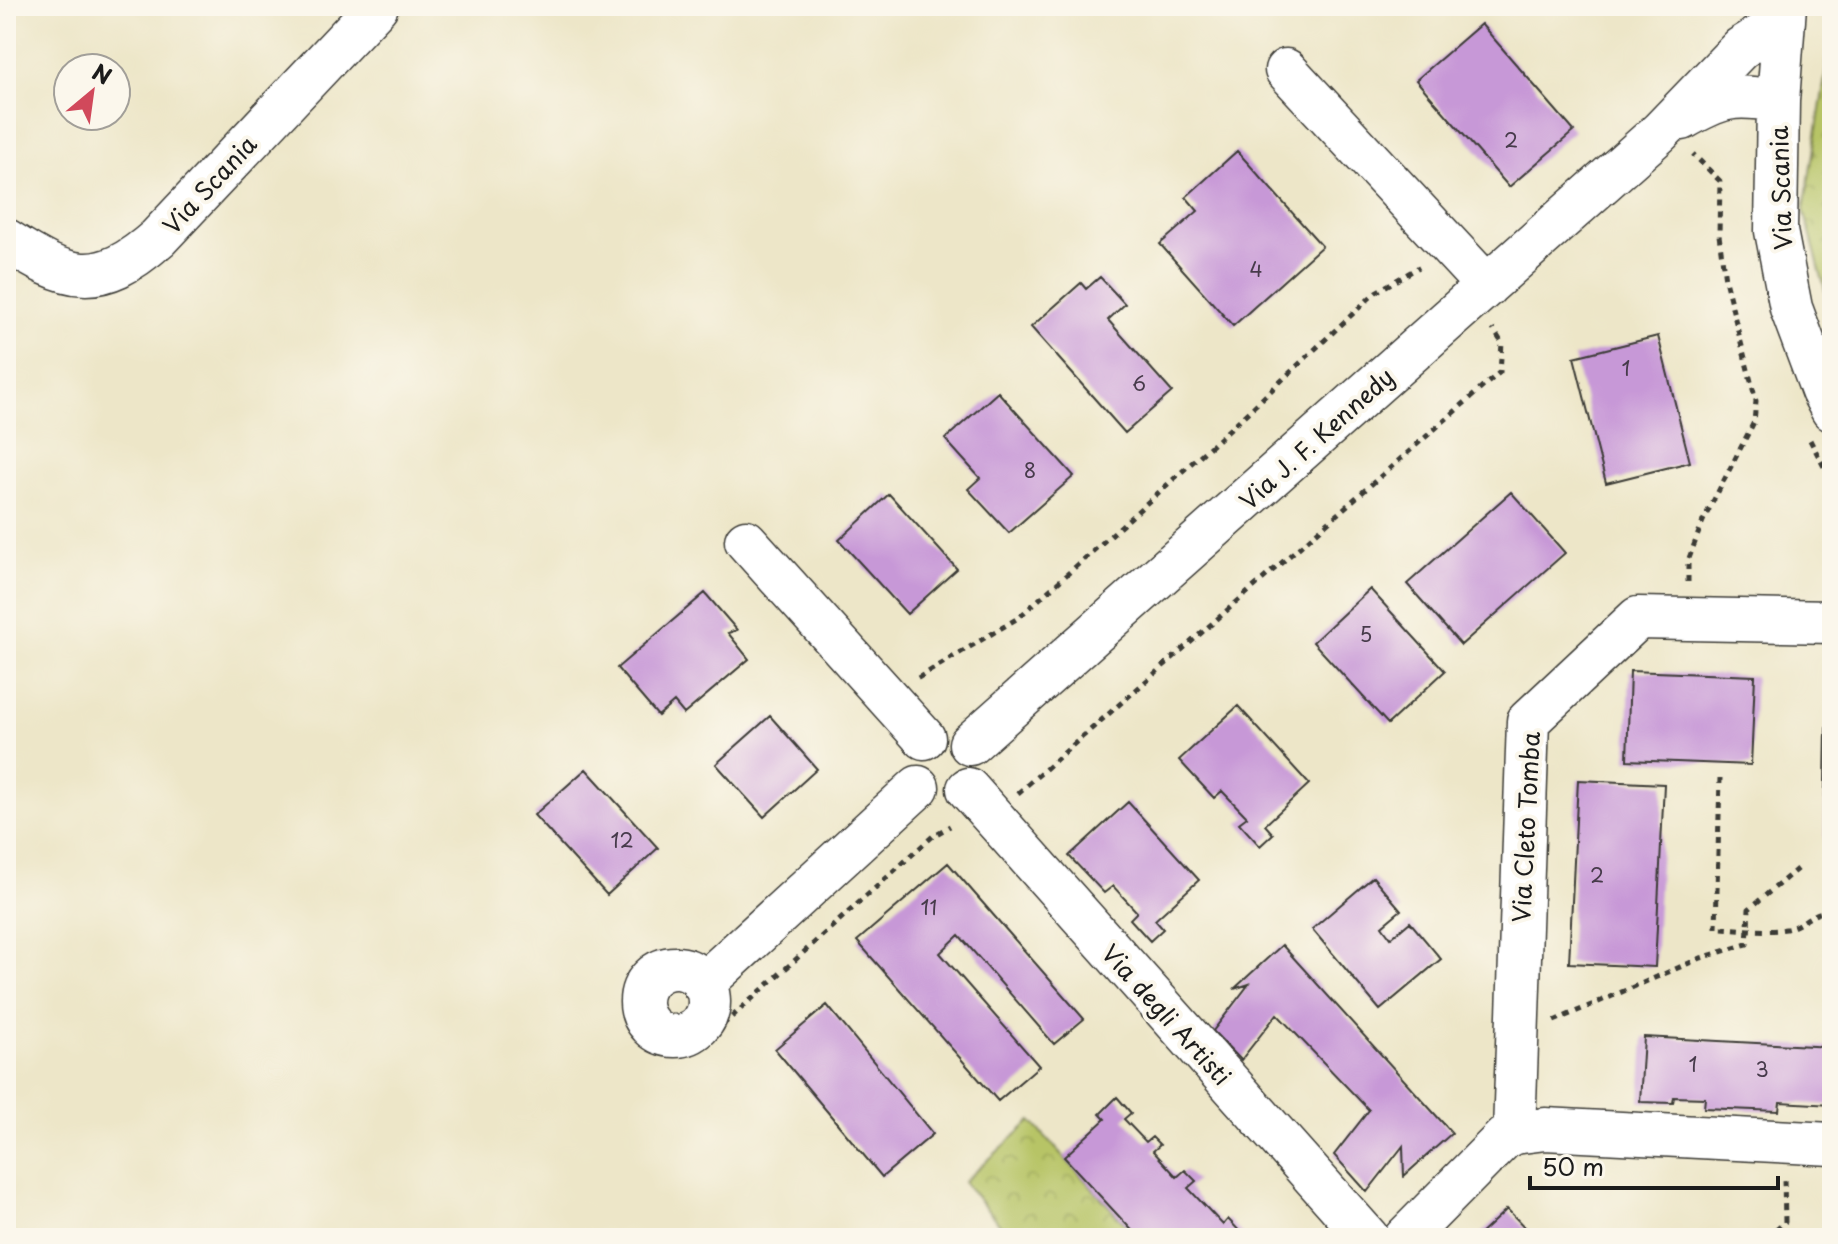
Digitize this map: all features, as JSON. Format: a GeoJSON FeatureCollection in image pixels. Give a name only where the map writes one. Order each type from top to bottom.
{"type":"FeatureCollection","features":[{"type":"Feature","properties":{"kind":"street","name":"Via Scania"},"geometry":{"type":"LineString","coordinates":[[6,240],[42,263],[67,273],[110,270],[133,260],[158,238],[377,6]]}},
{"type":"Feature","properties":{"kind":"street","name":"Via Scania"},"geometry":{"type":"LineString","coordinates":[[1784,13],[1778,101],[1776,231],[1791,308],[1832,410]]}},
{"type":"Feature","properties":{"kind":"street"},"geometry":{"type":"LineString","coordinates":[[1675,141],[1741,48],[1784,13]]}},
{"type":"Feature","properties":{"kind":"street"},"geometry":{"type":"LineString","coordinates":[[1286,70],[1452,248],[1487,304]]}},
{"type":"Feature","properties":{"kind":"street"},"geometry":{"type":"LineString","coordinates":[[1675,141],[1710,103],[1739,95],[1778,101]]}},
{"type":"Feature","properties":{"kind":"street","name":"Via J. F. Kennedy"},"geometry":{"type":"LineString","coordinates":[[970,744],[1675,141]]}},
{"type":"Feature","properties":{"kind":"street"},"geometry":{"type":"LineString","coordinates":[[746,541],[924,738]]}},
{"type":"Feature","properties":{"kind":"street","name":"Via Cleto Tomba"},"geometry":{"type":"LineString","coordinates":[[1514,1133],[1528,721],[1638,618],[1832,622]]}},
{"type":"Feature","properties":{"kind":"street"},"geometry":{"type":"LineString","coordinates":[[948,731],[961,735],[970,744],[977,756],[978,770],[974,782],[980,802],[943,799],[928,795],[918,787],[910,763],[914,749],[924,738],[935,732],[948,731]]}},
{"type":"Feature","properties":{"kind":"street"},"geometry":{"type":"LineString","coordinates":[[703,984],[918,787]]}},
{"type":"Feature","properties":{"kind":"street","name":"Via degli Artisti"},"geometry":{"type":"LineString","coordinates":[[980,802],[1368,1238]]}},
{"type":"Feature","properties":{"kind":"street"},"geometry":{"type":"LineString","coordinates":[[1405,1238],[1496,1146],[1514,1133],[1545,1129],[1832,1144]]}},
{"type":"Feature","properties":{"kind":"path"},"geometry":{"type":"LineString","coordinates":[[1675,141],[1720,181],[1719,235],[1725,280],[1756,401],[1754,422],[1703,521],[1688,561],[1686,619]]}},
{"type":"Feature","properties":{"kind":"path"},"geometry":{"type":"LineString","coordinates":[[887,697],[1018,618],[1232,427],[1376,292],[1452,248]]}},
{"type":"Feature","properties":{"kind":"path"},"geometry":{"type":"LineString","coordinates":[[705,1041],[933,836],[958,821],[971,834],[980,802],[1500,372],[1502,343],[1487,304]]}},
{"type":"Feature","properties":{"kind":"path"},"geometry":{"type":"LineString","coordinates":[[1720,778],[1716,928],[1788,929],[1812,915],[1832,912]]}},
{"type":"Feature","properties":{"kind":"path"},"geometry":{"type":"LineString","coordinates":[[1517,1038],[1701,958],[1747,944],[1749,909],[1797,869]]}},
{"type":"Feature","properties":{"kind":"path"},"geometry":{"type":"LineString","coordinates":[[1767,1238],[1785,1222],[1782,1141]]}},
{"type":"Feature","properties":{"kind":"green space"},"geometry":{"type":"Polygon","coordinates":[[[1832,34],[1832,316],[1804,210],[1832,34]]]}},
{"type":"Feature","properties":{"kind":"green space"},"geometry":{"type":"Polygon","coordinates":[[[1031,1121],[1138,1238],[1011,1238],[964,1182],[1031,1121]]]}},
{"type":"Feature","properties":{"kind":"building"},"geometry":{"type":"Polygon","coordinates":[[[1481,24],[1574,131],[1509,187],[1416,80],[1481,24]]]}},
{"type":"Feature","properties":{"kind":"building"},"geometry":{"type":"Polygon","coordinates":[[[1237,151],[1322,246],[1233,326],[1160,244],[1198,211],[1186,197],[1237,151]]]}},
{"type":"Feature","properties":{"kind":"building"},"geometry":{"type":"Polygon","coordinates":[[[1100,277],[1125,304],[1108,320],[1172,392],[1125,433],[1031,327],[1081,283],[1086,289],[1100,277]]]}},
{"type":"Feature","properties":{"kind":"building"},"geometry":{"type":"Polygon","coordinates":[[[1658,336],[1690,462],[1606,483],[1574,357],[1658,336]]]}},
{"type":"Feature","properties":{"kind":"building"},"geometry":{"type":"Polygon","coordinates":[[[998,392],[1074,476],[1009,533],[968,489],[980,478],[945,439],[998,392]]]}},
{"type":"Feature","properties":{"kind":"building"},"geometry":{"type":"Polygon","coordinates":[[[1511,492],[1565,553],[1461,645],[1407,584],[1511,492]]]}},
{"type":"Feature","properties":{"kind":"building"},"geometry":{"type":"Polygon","coordinates":[[[889,494],[957,569],[907,614],[839,540],[889,494]]]}},
{"type":"Feature","properties":{"kind":"building"},"geometry":{"type":"Polygon","coordinates":[[[1370,589],[1445,671],[1388,724],[1313,642],[1370,589]]]}},
{"type":"Feature","properties":{"kind":"building"},"geometry":{"type":"Polygon","coordinates":[[[705,593],[737,630],[728,633],[749,659],[684,714],[674,702],[658,716],[617,668],[705,593]]]}},
{"type":"Feature","properties":{"kind":"building"},"geometry":{"type":"Polygon","coordinates":[[[1630,671],[1755,676],[1751,765],[1627,760],[1630,671]]]}},
{"type":"Feature","properties":{"kind":"building"},"geometry":{"type":"Polygon","coordinates":[[[1238,706],[1309,784],[1265,825],[1273,834],[1260,846],[1239,823],[1247,817],[1222,791],[1214,798],[1179,760],[1238,706]]]}},
{"type":"Feature","properties":{"kind":"building"},"geometry":{"type":"Polygon","coordinates":[[[770,716],[817,769],[764,817],[716,764],[770,716]]]}},
{"type":"Feature","properties":{"kind":"building"},"geometry":{"type":"Polygon","coordinates":[[[1826,728],[1832,728],[1832,845],[1824,845],[1826,728]]]}},
{"type":"Feature","properties":{"kind":"building"},"geometry":{"type":"Polygon","coordinates":[[[586,769],[658,848],[607,895],[534,815],[586,769]]]}},
{"type":"Feature","properties":{"kind":"building"},"geometry":{"type":"Polygon","coordinates":[[[1578,780],[1664,784],[1655,967],[1569,963],[1578,780]]]}},
{"type":"Feature","properties":{"kind":"building"},"geometry":{"type":"Polygon","coordinates":[[[1128,802],[1199,880],[1155,920],[1163,929],[1150,941],[1130,919],[1137,912],[1113,886],[1104,893],[1069,856],[1128,802]]]}},
{"type":"Feature","properties":{"kind":"building"},"geometry":{"type":"Polygon","coordinates":[[[948,863],[1084,1019],[1054,1044],[959,935],[940,953],[1039,1066],[998,1101],[857,941],[948,863]]]}},
{"type":"Feature","properties":{"kind":"building"},"geometry":{"type":"Polygon","coordinates":[[[1373,877],[1401,910],[1382,926],[1391,938],[1410,922],[1441,959],[1380,1010],[1312,929],[1373,877]]]}},
{"type":"Feature","properties":{"kind":"building"},"geometry":{"type":"Polygon","coordinates":[[[1282,945],[1452,1133],[1404,1176],[1403,1146],[1367,1192],[1334,1155],[1369,1110],[1277,1014],[1241,1060],[1213,1031],[1249,984],[1234,989],[1282,945]]]}},
{"type":"Feature","properties":{"kind":"building"},"geometry":{"type":"Polygon","coordinates":[[[827,1005],[933,1134],[882,1177],[775,1049],[827,1005]]]}},
{"type":"Feature","properties":{"kind":"building"},"geometry":{"type":"Polygon","coordinates":[[[1644,1037],[1832,1047],[1832,1105],[1780,1102],[1779,1111],[1704,1108],[1705,1098],[1674,1097],[1673,1103],[1640,1102],[1644,1037]]]}},
{"type":"Feature","properties":{"kind":"building"},"geometry":{"type":"Polygon","coordinates":[[[1117,1097],[1131,1113],[1124,1119],[1146,1142],[1152,1137],[1160,1145],[1153,1151],[1177,1177],[1185,1170],[1196,1181],[1188,1188],[1223,1225],[1228,1219],[1246,1238],[1139,1238],[1064,1157],[1105,1119],[1100,1114],[1117,1097]]]}},
{"type":"Feature","properties":{"kind":"building"},"geometry":{"type":"Polygon","coordinates":[[[1507,1209],[1535,1238],[1476,1238],[1507,1209]]]}}]}
